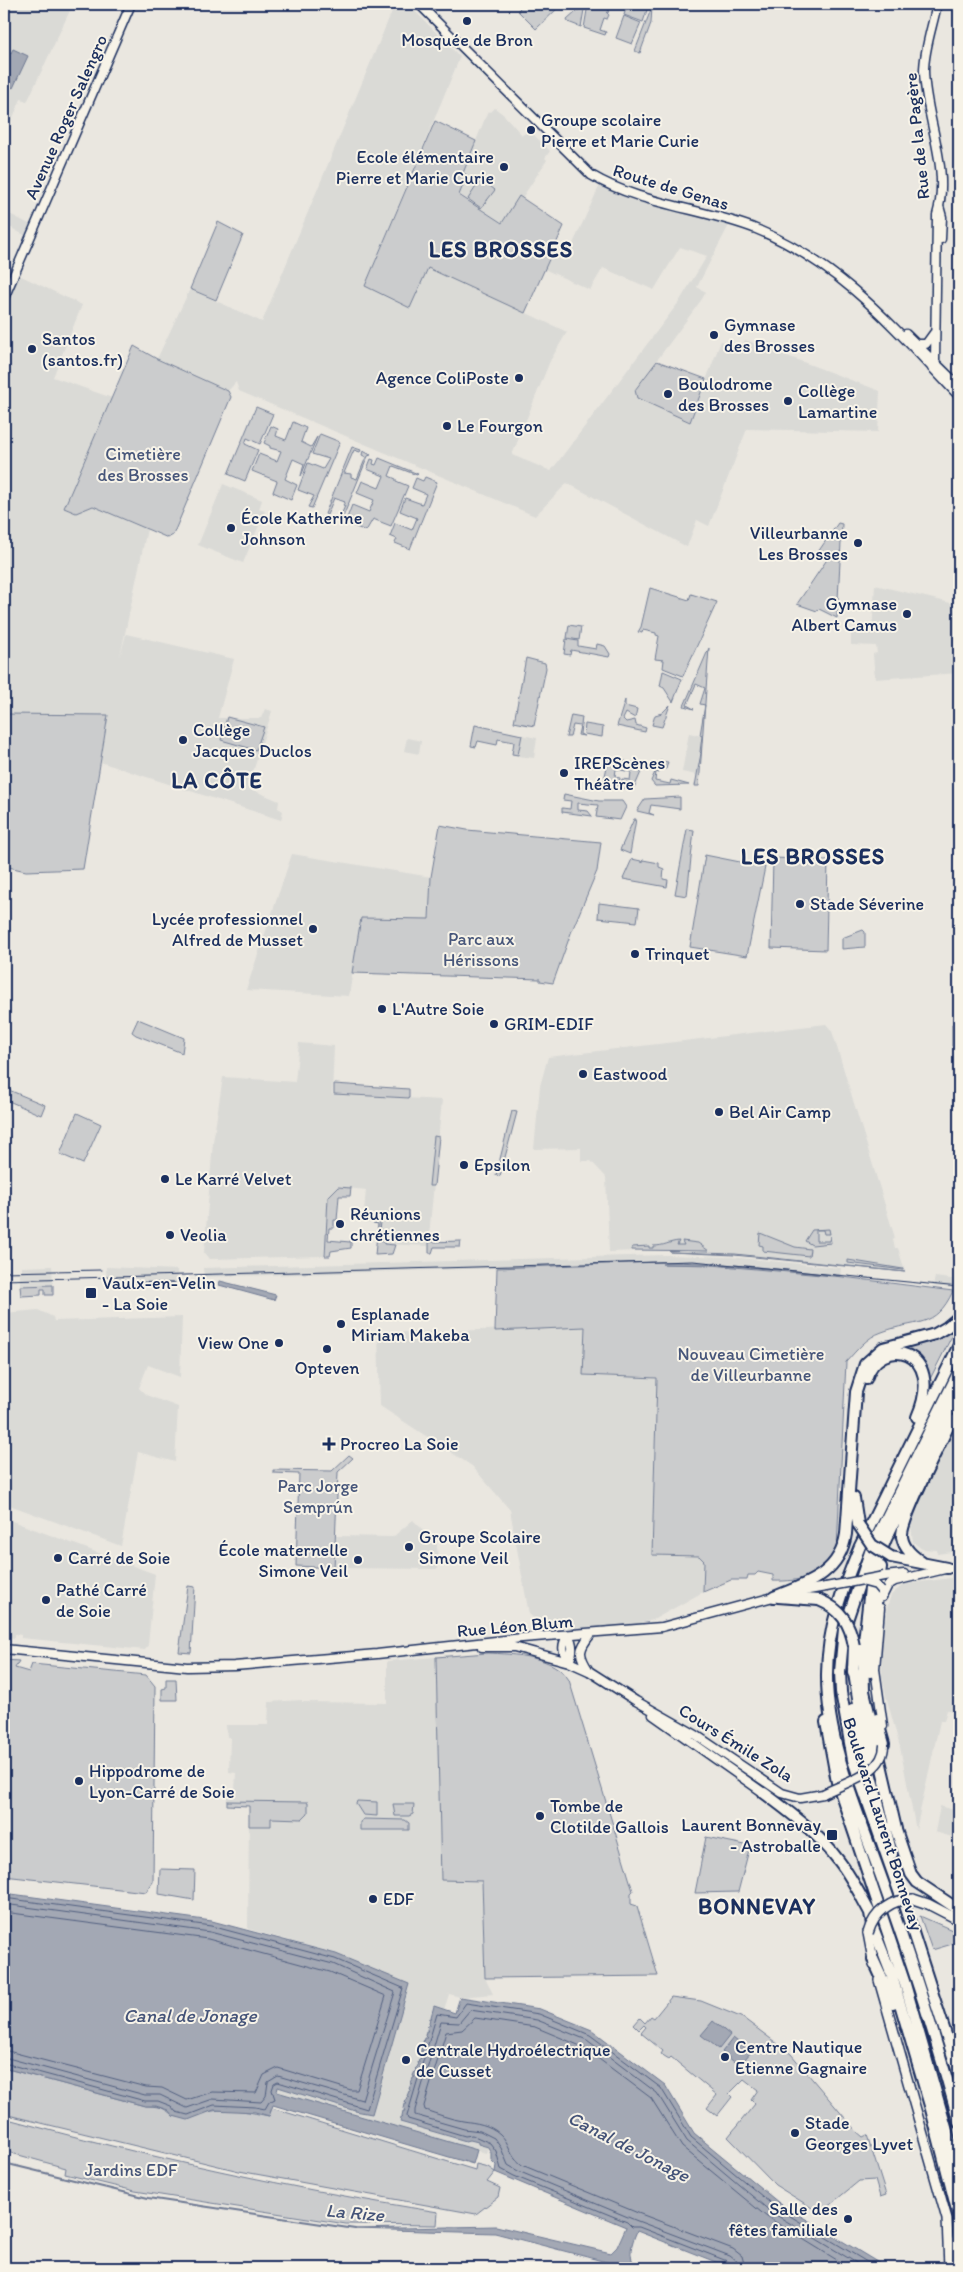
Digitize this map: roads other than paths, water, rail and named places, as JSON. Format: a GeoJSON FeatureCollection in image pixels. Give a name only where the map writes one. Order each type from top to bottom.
{"type":"FeatureCollection","features":[{"type":"Feature","properties":{"kind":"highway"},"geometry":{"type":"LineString","coordinates":[[774,1597],[808,1583],[819,1576],[836,1562],[842,1552],[846,1534],[856,1392],[865,1364],[883,1348],[935,1334],[959,1317]]}},
{"type":"Feature","properties":{"kind":"highway","name":"Boulevard Laurent Bonnevay"},"geometry":{"type":"LineString","coordinates":[[959,1346],[860,1546],[838,1602],[828,1652],[827,1673],[829,1706],[843,1766],[921,1991],[959,2124]]}},
{"type":"Feature","properties":{"kind":"highway"},"geometry":{"type":"LineString","coordinates":[[911,1442],[912,1428],[924,1396],[926,1378],[919,1363],[912,1357],[896,1353],[877,1360],[867,1374],[862,1393],[854,1499],[858,1524],[872,1545],[891,1557],[947,1568]]}},
{"type":"Feature","properties":{"kind":"highway","name":"Boulevard Laurent Bonnevay"},"geometry":{"type":"LineString","coordinates":[[959,1371],[871,1549],[851,1606],[841,1653],[840,1692],[853,1760],[909,1902],[959,2075]]}},
{"type":"Feature","properties":{"kind":"highway"},"geometry":{"type":"LineString","coordinates":[[959,1391],[886,1539],[873,1572],[863,1675],[868,1710],[896,1828],[911,1874],[917,1882],[959,1910]]}},
{"type":"Feature","properties":{"kind":"highway"},"geometry":{"type":"LineString","coordinates":[[923,1563],[913,1556],[905,1546],[902,1535],[906,1517],[959,1402]]}},
{"type":"Feature","properties":{"kind":"highway"},"geometry":{"type":"LineString","coordinates":[[884,1744],[873,1707],[870,1670],[877,1590],[886,1539]]}},
{"type":"Feature","properties":{"kind":"highway"},"geometry":{"type":"LineString","coordinates":[[774,1597],[819,1600],[844,1616],[849,1626],[854,1646],[851,1700],[855,1722],[891,1851],[909,1902]]}},
{"type":"Feature","properties":{"kind":"highway"},"geometry":{"type":"LineString","coordinates":[[853,1667],[860,1717],[896,1828]]}},
{"type":"Feature","properties":{"kind":"highway"},"geometry":{"type":"LineString","coordinates":[[829,1706],[826,1720],[837,1782],[906,1984],[946,2131],[959,2190]]}},
{"type":"Feature","properties":{"kind":"highway"},"geometry":{"type":"LineString","coordinates":[[764,1793],[804,1824],[838,1860],[856,1886],[900,1976],[906,1984]]}},
{"type":"Feature","properties":{"kind":"highway"},"geometry":{"type":"LineString","coordinates":[[870,1914],[872,1925],[891,1973],[926,2091],[959,2218]]}},
{"type":"Feature","properties":{"kind":"highway"},"geometry":{"type":"LineString","coordinates":[[873,1959],[889,1991],[936,2154],[959,2225]]}},
{"type":"Feature","properties":{"kind":"highway"},"geometry":{"type":"LineString","coordinates":[[946,2131],[959,2166]]}},
{"type":"Feature","properties":{"kind":"highway"},"geometry":{"type":"LineString","coordinates":[[949,2267],[959,2237]]}},
{"type":"Feature","properties":{"kind":"main road","name":"Avenue Roger Salengro"},"geometry":{"type":"LineString","coordinates":[[4,298],[131,4]]}},
{"type":"Feature","properties":{"kind":"main road","name":"Route de Genas"},"geometry":{"type":"LineString","coordinates":[[419,4],[591,175],[620,190],[738,223],[790,245],[812,257],[858,293],[933,365],[959,386]]}},
{"type":"Feature","properties":{"kind":"main road","name":"Rue de la Pagère"},"geometry":{"type":"LineString","coordinates":[[933,365],[936,331],[937,258],[940,251],[942,217],[939,206],[939,163],[924,71],[937,4]]}},
{"type":"Feature","properties":{"kind":"main road","name":"Route de Genas"},"geometry":{"type":"LineString","coordinates":[[894,326],[917,344],[959,396]]}},
{"type":"Feature","properties":{"kind":"main road"},"geometry":{"type":"LineString","coordinates":[[917,344],[926,344],[936,331]]}},
{"type":"Feature","properties":{"kind":"main road","name":"Rue Léon Blum"},"geometry":{"type":"LineString","coordinates":[[4,1649],[205,1668],[234,1666],[453,1647],[522,1638],[662,1627],[774,1597],[884,1576],[959,1567]]}},
{"type":"Feature","properties":{"kind":"main road","name":"Rue Léon Blum"},"geometry":{"type":"LineString","coordinates":[[881,1593],[895,1580],[947,1568]]}},
{"type":"Feature","properties":{"kind":"main road"},"geometry":{"type":"LineString","coordinates":[[860,1581],[876,1585],[881,1593],[876,1669],[884,1744]]}},
{"type":"Feature","properties":{"kind":"main road"},"geometry":{"type":"LineString","coordinates":[[589,1671],[580,1657],[581,1650],[591,1634]]}},
{"type":"Feature","properties":{"kind":"main road"},"geometry":{"type":"LineString","coordinates":[[568,1635],[563,1642],[563,1650],[569,1662]]}},
{"type":"Feature","properties":{"kind":"main road","name":"Cours Émile Zola"},"geometry":{"type":"LineString","coordinates":[[453,1647],[514,1647],[569,1662],[589,1671],[636,1701],[696,1735],[782,1793],[800,1798],[823,1794],[877,1766],[883,1756],[884,1744]]}},
{"type":"Feature","properties":{"kind":"main road","name":"Cours Émile Zola"},"geometry":{"type":"LineString","coordinates":[[636,1701],[662,1722],[764,1793]]}},
{"type":"Feature","properties":{"kind":"main road"},"geometry":{"type":"LineString","coordinates":[[949,2267],[947,2249],[948,2219],[873,1959],[868,1933],[872,1922],[884,1908],[895,1901],[928,1904],[959,1920]]}},
{"type":"Feature","properties":{"kind":"water"},"geometry":{"type":"Polygon","coordinates":[[[13,49],[28,56],[13,88],[4,83],[4,55],[6,50],[11,53],[13,49]]]}},
{"type":"Feature","properties":{"kind":"water"},"geometry":{"type":"Polygon","coordinates":[[[220,1281],[276,1295],[274,1300],[219,1285],[220,1281]]]}},
{"type":"Feature","properties":{"kind":"water","name":"Canal de Jonage"},"geometry":{"type":"Polygon","coordinates":[[[4,1893],[212,1921],[336,1954],[409,1984],[372,2114],[355,2111],[355,2109],[352,2110],[278,2087],[277,2092],[477,2150],[473,2164],[273,2105],[269,2116],[255,2112],[214,2110],[188,2120],[173,2116],[168,2110],[156,2106],[145,2106],[4,2068],[4,1893]]]}},
{"type":"Feature","properties":{"kind":"water","name":"Canal de Jonage"},"geometry":{"type":"Polygon","coordinates":[[[460,1997],[540,2009],[592,2030],[665,2085],[694,2133],[779,2203],[887,2268],[731,2268],[637,2231],[631,2249],[635,2267],[614,2264],[495,2233],[355,2229],[496,2226],[611,2253],[617,2247],[626,2227],[495,2172],[496,2165],[491,2160],[491,2153],[488,2147],[478,2144],[478,2142],[466,2141],[400,2122],[401,2117],[403,2117],[403,2111],[405,2111],[405,2104],[407,2104],[405,2102],[407,2097],[409,2097],[407,2096],[409,2091],[411,2091],[409,2089],[411,2084],[413,2084],[411,2083],[415,2077],[413,2076],[415,2071],[417,2071],[415,2069],[418,2066],[417,2062],[420,2062],[418,2060],[421,2058],[419,2056],[420,2051],[423,2051],[421,2050],[422,2045],[425,2044],[423,2043],[424,2038],[427,2038],[425,2036],[426,2031],[428,2031],[428,2025],[431,2025],[429,2023],[434,2006],[455,2013],[460,1997]]]}},
{"type":"Feature","properties":{"kind":"water"},"geometry":{"type":"Polygon","coordinates":[[[713,2021],[730,2035],[719,2049],[701,2035],[713,2021]]]}},
{"type":"Feature","properties":{"kind":"water"},"geometry":{"type":"Polygon","coordinates":[[[733,2038],[751,2052],[739,2066],[722,2052],[733,2038]]]}},
{"type":"Feature","properties":{"kind":"waterway","name":"La Rize"},"geometry":{"type":"LineString","coordinates":[[4,2163],[148,2198],[355,2229]]}},
{"type":"Feature","properties":{"kind":"tram line"},"geometry":{"type":"LineString","coordinates":[[4,1280],[693,1261],[959,1287]]}},
{"type":"Feature","properties":{"kind":"tram line"},"geometry":{"type":"LineString","coordinates":[[4,1272],[101,1270]]}},
{"type":"Feature","properties":{"kind":"tram line"},"geometry":{"type":"LineString","coordinates":[[134,1282],[175,1283]]}},
{"type":"Feature","properties":{"kind":"place","name":"Mosquée de Bron"},"geometry":{"type":"Point","coordinates":[467,21]}},
{"type":"Feature","properties":{"kind":"place","name":"Groupe scolaire Pierre et Marie Curie"},"geometry":{"type":"Point","coordinates":[531,130]}},
{"type":"Feature","properties":{"kind":"place","name":"Ecole élémentaire Pierre et Marie Curie"},"geometry":{"type":"Point","coordinates":[504,167]}},
{"type":"Feature","properties":{"kind":"place","name":"Gymnase des Brosses"},"geometry":{"type":"Point","coordinates":[714,335]}},
{"type":"Feature","properties":{"kind":"place","name":"Santos (santos.fr)"},"geometry":{"type":"Point","coordinates":[32,349]}},
{"type":"Feature","properties":{"kind":"place","name":"Agence ColiPoste"},"geometry":{"type":"Point","coordinates":[519,378]}},
{"type":"Feature","properties":{"kind":"place","name":"Boulodrome des Brosses"},"geometry":{"type":"Point","coordinates":[668,394]}},
{"type":"Feature","properties":{"kind":"place","name":"Collège Lamartine"},"geometry":{"type":"Point","coordinates":[788,401]}},
{"type":"Feature","properties":{"kind":"place","name":"Le Fourgon"},"geometry":{"type":"Point","coordinates":[447,426]}},
{"type":"Feature","properties":{"kind":"place","name":"École Katherine Johnson"},"geometry":{"type":"Point","coordinates":[231,528]}},
{"type":"Feature","properties":{"kind":"place","name":"Villeurbanne Les Brosses"},"geometry":{"type":"Point","coordinates":[858,543]}},
{"type":"Feature","properties":{"kind":"place","name":"Gymnase Albert Camus"},"geometry":{"type":"Point","coordinates":[907,614]}},
{"type":"Feature","properties":{"kind":"place","name":"Collège Jacques Duclos"},"geometry":{"type":"Point","coordinates":[183,740]}},
{"type":"Feature","properties":{"kind":"place","name":"IREPScènes Théâtre"},"geometry":{"type":"Point","coordinates":[564,773]}},
{"type":"Feature","properties":{"kind":"place","name":"Stade Séverine"},"geometry":{"type":"Point","coordinates":[800,904]}},
{"type":"Feature","properties":{"kind":"place","name":"Lycée professionnel Alfred de Musset"},"geometry":{"type":"Point","coordinates":[313,929]}},
{"type":"Feature","properties":{"kind":"place","name":"Trinquet"},"geometry":{"type":"Point","coordinates":[635,954]}},
{"type":"Feature","properties":{"kind":"place","name":"L'Autre Soie"},"geometry":{"type":"Point","coordinates":[382,1009]}},
{"type":"Feature","properties":{"kind":"place","name":"GRIM-EDIF"},"geometry":{"type":"Point","coordinates":[494,1024]}},
{"type":"Feature","properties":{"kind":"place","name":"Eastwood"},"geometry":{"type":"Point","coordinates":[583,1074]}},
{"type":"Feature","properties":{"kind":"place","name":"Bel Air Camp"},"geometry":{"type":"Point","coordinates":[719,1112]}},
{"type":"Feature","properties":{"kind":"place","name":"Epsilon"},"geometry":{"type":"Point","coordinates":[464,1165]}},
{"type":"Feature","properties":{"kind":"place","name":"Le Karré Velvet"},"geometry":{"type":"Point","coordinates":[165,1179]}},
{"type":"Feature","properties":{"kind":"place","name":"Réunions chrétiennes"},"geometry":{"type":"Point","coordinates":[340,1224]}},
{"type":"Feature","properties":{"kind":"place","name":"Veolia"},"geometry":{"type":"Point","coordinates":[170,1235]}},
{"type":"Feature","properties":{"kind":"place","name":"Vaulx-en-Velin - La Soie"},"geometry":{"type":"Point","coordinates":[91,1293]}},
{"type":"Feature","properties":{"kind":"place","name":"Esplanade Miriam Makeba"},"geometry":{"type":"Point","coordinates":[341,1324]}},
{"type":"Feature","properties":{"kind":"place","name":"View One"},"geometry":{"type":"Point","coordinates":[279,1343]}},
{"type":"Feature","properties":{"kind":"place","name":"Opteven"},"geometry":{"type":"Point","coordinates":[327,1349]}},
{"type":"Feature","properties":{"kind":"place","name":"Procreo La Soie"},"geometry":{"type":"Point","coordinates":[329,1444]}},
{"type":"Feature","properties":{"kind":"place","name":"Groupe Scolaire Simone Veil"},"geometry":{"type":"Point","coordinates":[409,1547]}},
{"type":"Feature","properties":{"kind":"place","name":"Carré de Soie"},"geometry":{"type":"Point","coordinates":[58,1558]}},
{"type":"Feature","properties":{"kind":"place","name":"École maternelle Simone Veil"},"geometry":{"type":"Point","coordinates":[358,1560]}},
{"type":"Feature","properties":{"kind":"place","name":"Pathé Carré de Soie"},"geometry":{"type":"Point","coordinates":[46,1600]}},
{"type":"Feature","properties":{"kind":"place","name":"Hippodrome de Lyon-Carré de Soie"},"geometry":{"type":"Point","coordinates":[79,1781]}},
{"type":"Feature","properties":{"kind":"place","name":"Tombe de Clotilde Gallois"},"geometry":{"type":"Point","coordinates":[540,1816]}},
{"type":"Feature","properties":{"kind":"place","name":"Laurent Bonnevay - Astroballe"},"geometry":{"type":"Point","coordinates":[832,1835]}},
{"type":"Feature","properties":{"kind":"place","name":"EDF"},"geometry":{"type":"Point","coordinates":[373,1899]}},
{"type":"Feature","properties":{"kind":"place","name":"Centre Nautique Etienne Gagnaire"},"geometry":{"type":"Point","coordinates":[725,2057]}},
{"type":"Feature","properties":{"kind":"place","name":"Centrale Hydroélectrique de Cusset"},"geometry":{"type":"Point","coordinates":[406,2060]}},
{"type":"Feature","properties":{"kind":"place","name":"Stade Georges Lyvet"},"geometry":{"type":"Point","coordinates":[795,2133]}},
{"type":"Feature","properties":{"kind":"place","name":"Salle des fêtes familiale"},"geometry":{"type":"Point","coordinates":[848,2219]}},
{"type":"Feature","properties":{"kind":"district","name":"LES BROSSES"},"geometry":{"type":"Point","coordinates":[501,249]}},
{"type":"Feature","properties":{"kind":"district","name":"LA CÔTE"},"geometry":{"type":"Point","coordinates":[217,780]}},
{"type":"Feature","properties":{"kind":"district","name":"LES BROSSES"},"geometry":{"type":"Point","coordinates":[813,856]}},
{"type":"Feature","properties":{"kind":"district","name":"BONNEVAY"},"geometry":{"type":"Point","coordinates":[757,1906]}},
{"type":"Feature","properties":{"kind":"park label","name":"Cimetière des Brosses"},"geometry":{"type":"Point","coordinates":[143,464]}},
{"type":"Feature","properties":{"kind":"park label","name":"Parc aux Hérissons"},"geometry":{"type":"Point","coordinates":[481,950]}},
{"type":"Feature","properties":{"kind":"park label","name":"Nouveau Cimetière de Villeurbanne"},"geometry":{"type":"Point","coordinates":[751,1364]}},
{"type":"Feature","properties":{"kind":"park label","name":"Parc Jorge Semprún"},"geometry":{"type":"Point","coordinates":[318,1496]}},
{"type":"Feature","properties":{"kind":"park label","name":"Jardins EDF"},"geometry":{"type":"Point","coordinates":[131,2170]}}]}
